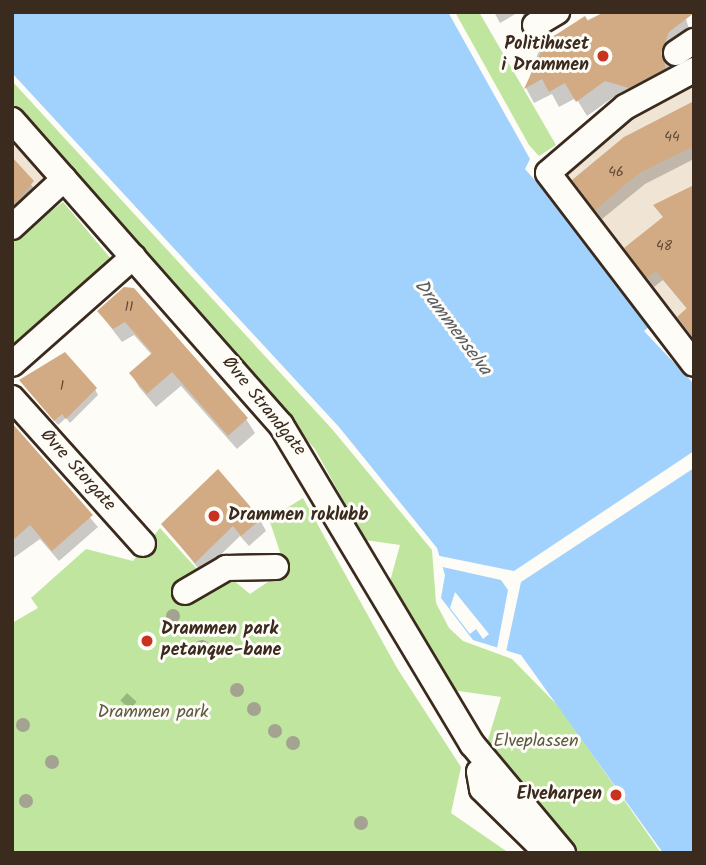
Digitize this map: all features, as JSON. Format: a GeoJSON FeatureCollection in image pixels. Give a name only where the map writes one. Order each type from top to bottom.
{"type":"FeatureCollection","features":[{"type":"Feature","properties":{"kind":"street"},"geometry":{"type":"LineString","coordinates":[[535,25],[557,12]]}},
{"type":"Feature","properties":{"kind":"street"},"geometry":{"type":"LineString","coordinates":[[688,54],[548,173],[694,364]]}},
{"type":"Feature","properties":{"kind":"street","name":"Øvre Strandgate"},"geometry":{"type":"LineString","coordinates":[[12,120],[303,454],[488,765],[560,849]]}},
{"type":"Feature","properties":{"kind":"street"},"geometry":{"type":"LineString","coordinates":[[12,227],[64,179]]}},
{"type":"Feature","properties":{"kind":"street"},"geometry":{"type":"LineString","coordinates":[[12,365],[134,257]]}},
{"type":"Feature","properties":{"kind":"street","name":"Øvre Storgate"},"geometry":{"type":"LineString","coordinates":[[12,398],[143,544]]}},
{"type":"Feature","properties":{"kind":"street"},"geometry":{"type":"LineString","coordinates":[[185,592],[226,568],[276,567]]}},
{"type":"Feature","properties":{"kind":"shaded area"},"geometry":{"type":"Polygon","coordinates":[[[694,70],[694,360],[548,173],[694,70]]]}},
{"type":"Feature","properties":{"kind":"shaded area"},"geometry":{"type":"Polygon","coordinates":[[[12,120],[64,179],[12,227],[12,120]]]}},
{"type":"Feature","properties":{"kind":"green space"},"geometry":{"type":"Polygon","coordinates":[[[455,12],[479,12],[556,145],[539,156],[529,145],[455,12]]]}},
{"type":"Feature","properties":{"kind":"green space","name":"Elveplassen"},"geometry":{"type":"Polygon","coordinates":[[[12,81],[332,429],[432,550],[436,603],[449,628],[463,641],[512,659],[560,708],[661,853],[579,853],[527,792],[487,743],[501,697],[452,690],[389,585],[400,545],[365,540],[315,449],[12,109],[12,81]]]}},
{"type":"Feature","properties":{"kind":"green space"},"geometry":{"type":"Polygon","coordinates":[[[63,202],[112,260],[12,352],[12,240],[63,202]]]}},
{"type":"Feature","properties":{"kind":"green space","name":"Drammen park"},"geometry":{"type":"Polygon","coordinates":[[[303,498],[397,668],[461,767],[451,813],[509,853],[12,853],[12,623],[38,608],[31,598],[86,549],[133,561],[160,528],[212,586],[227,575],[250,594],[286,570],[269,519],[303,498]]]}},
{"type":"Feature","properties":{"kind":"water","name":"Drammenselva"},"geometry":{"type":"Polygon","coordinates":[[[12,12],[448,12],[530,159],[525,169],[657,320],[644,331],[694,384],[694,853],[663,853],[521,655],[473,640],[441,598],[445,575],[437,548],[339,427],[12,73],[12,12]]]}},
{"type":"Feature","properties":{"kind":"pier"},"geometry":{"type":"Polygon","coordinates":[[[694,451],[694,468],[521,582],[506,652],[497,648],[508,590],[501,580],[438,566],[435,555],[514,571],[694,451]]]}},
{"type":"Feature","properties":{"kind":"pier"},"geometry":{"type":"Polygon","coordinates":[[[455,592],[489,634],[483,639],[476,629],[470,634],[450,608],[455,592]]]}},
{"type":"Feature","properties":{"kind":"building","name":"Politihuset i Drammen"},"geometry":{"type":"Polygon","coordinates":[[[604,12],[694,13],[669,32],[661,53],[666,68],[629,88],[605,81],[576,102],[565,83],[549,92],[542,79],[524,89],[546,41],[585,16],[588,21],[604,12]]]}},
{"type":"Feature","properties":{"kind":"building"},"geometry":{"type":"Polygon","coordinates":[[[694,101],[694,146],[639,173],[595,210],[572,180],[624,137],[694,101]]]}},
{"type":"Feature","properties":{"kind":"building"},"geometry":{"type":"Polygon","coordinates":[[[12,157],[34,181],[12,207],[12,157]]]}},
{"type":"Feature","properties":{"kind":"building"},"geometry":{"type":"Polygon","coordinates":[[[694,185],[694,339],[677,317],[687,308],[656,271],[647,278],[624,248],[663,217],[653,205],[694,185]]]}},
{"type":"Feature","properties":{"kind":"building"},"geometry":{"type":"Polygon","coordinates":[[[124,287],[134,288],[248,418],[228,436],[172,372],[147,394],[129,373],[152,353],[125,322],[113,329],[97,311],[124,287]]]}},
{"type":"Feature","properties":{"kind":"building"},"geometry":{"type":"Polygon","coordinates":[[[65,352],[97,388],[66,419],[62,414],[54,421],[19,380],[65,352]]]}},
{"type":"Feature","properties":{"kind":"building"},"geometry":{"type":"Polygon","coordinates":[[[12,423],[93,515],[52,551],[30,525],[12,541],[12,423]]]}},
{"type":"Feature","properties":{"kind":"building","name":"Drammen roklubb"},"geometry":{"type":"Polygon","coordinates":[[[218,469],[261,519],[241,536],[233,526],[195,563],[161,524],[218,469]]]}},
{"type":"Feature","properties":{"kind":"place","name":"Politihuset i Drammen"},"geometry":{"type":"Point","coordinates":[603,56]}},
{"type":"Feature","properties":{"kind":"place","name":"Drammen roklubb"},"geometry":{"type":"Point","coordinates":[214,516]}},
{"type":"Feature","properties":{"kind":"place","name":"Drammen park petanque-bane"},"geometry":{"type":"Point","coordinates":[147,641]}},
{"type":"Feature","properties":{"kind":"place","name":"Elveharpen"},"geometry":{"type":"Point","coordinates":[616,795]}}]}
